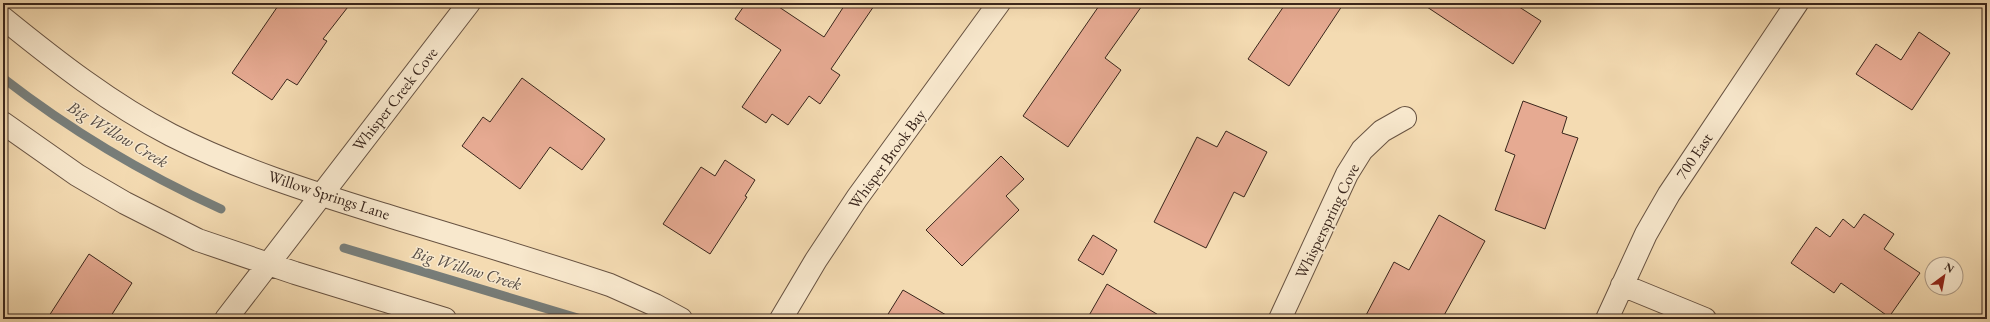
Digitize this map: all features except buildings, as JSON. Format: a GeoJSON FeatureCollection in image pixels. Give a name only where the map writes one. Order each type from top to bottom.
{"type":"FeatureCollection","features":[{"type":"Feature","properties":{"kind":"street","name":"Whisper Creek Cove"},"geometry":{"type":"LineString","coordinates":[[226,319],[469,3]]}},
{"type":"Feature","properties":{"kind":"street","name":"Whisper Brook Bay"},"geometry":{"type":"LineString","coordinates":[[781,319],[816,260],[857,198],[999,3]]}},
{"type":"Feature","properties":{"kind":"street","name":"700 East"},"geometry":{"type":"LineString","coordinates":[[1607,319],[1646,234],[1669,194],[1797,3]]}},
{"type":"Feature","properties":{"kind":"street","name":"Willow Springs Lane"},"geometry":{"type":"LineString","coordinates":[[3,18],[95,88],[131,112],[172,136],[233,163],[321,195],[610,285],[655,305],[681,319]]}},
{"type":"Feature","properties":{"kind":"street","name":"Whisperspring Cove"},"geometry":{"type":"LineString","coordinates":[[1280,319],[1351,168],[1362,150],[1382,131],[1405,118]]}},
{"type":"Feature","properties":{"kind":"street"},"geometry":{"type":"LineString","coordinates":[[3,123],[76,175],[125,203],[198,240],[268,265],[445,319]]}},
{"type":"Feature","properties":{"kind":"street"},"geometry":{"type":"LineString","coordinates":[[1622,284],[1705,319]]}},
{"type":"Feature","properties":{"kind":"waterway","name":"Big Willow Creek"},"geometry":{"type":"LineString","coordinates":[[3,78],[54,115],[108,150],[164,181],[221,209]]}},
{"type":"Feature","properties":{"kind":"waterway","name":"Big Willow Creek"},"geometry":{"type":"LineString","coordinates":[[344,248],[581,319]]}}]}
